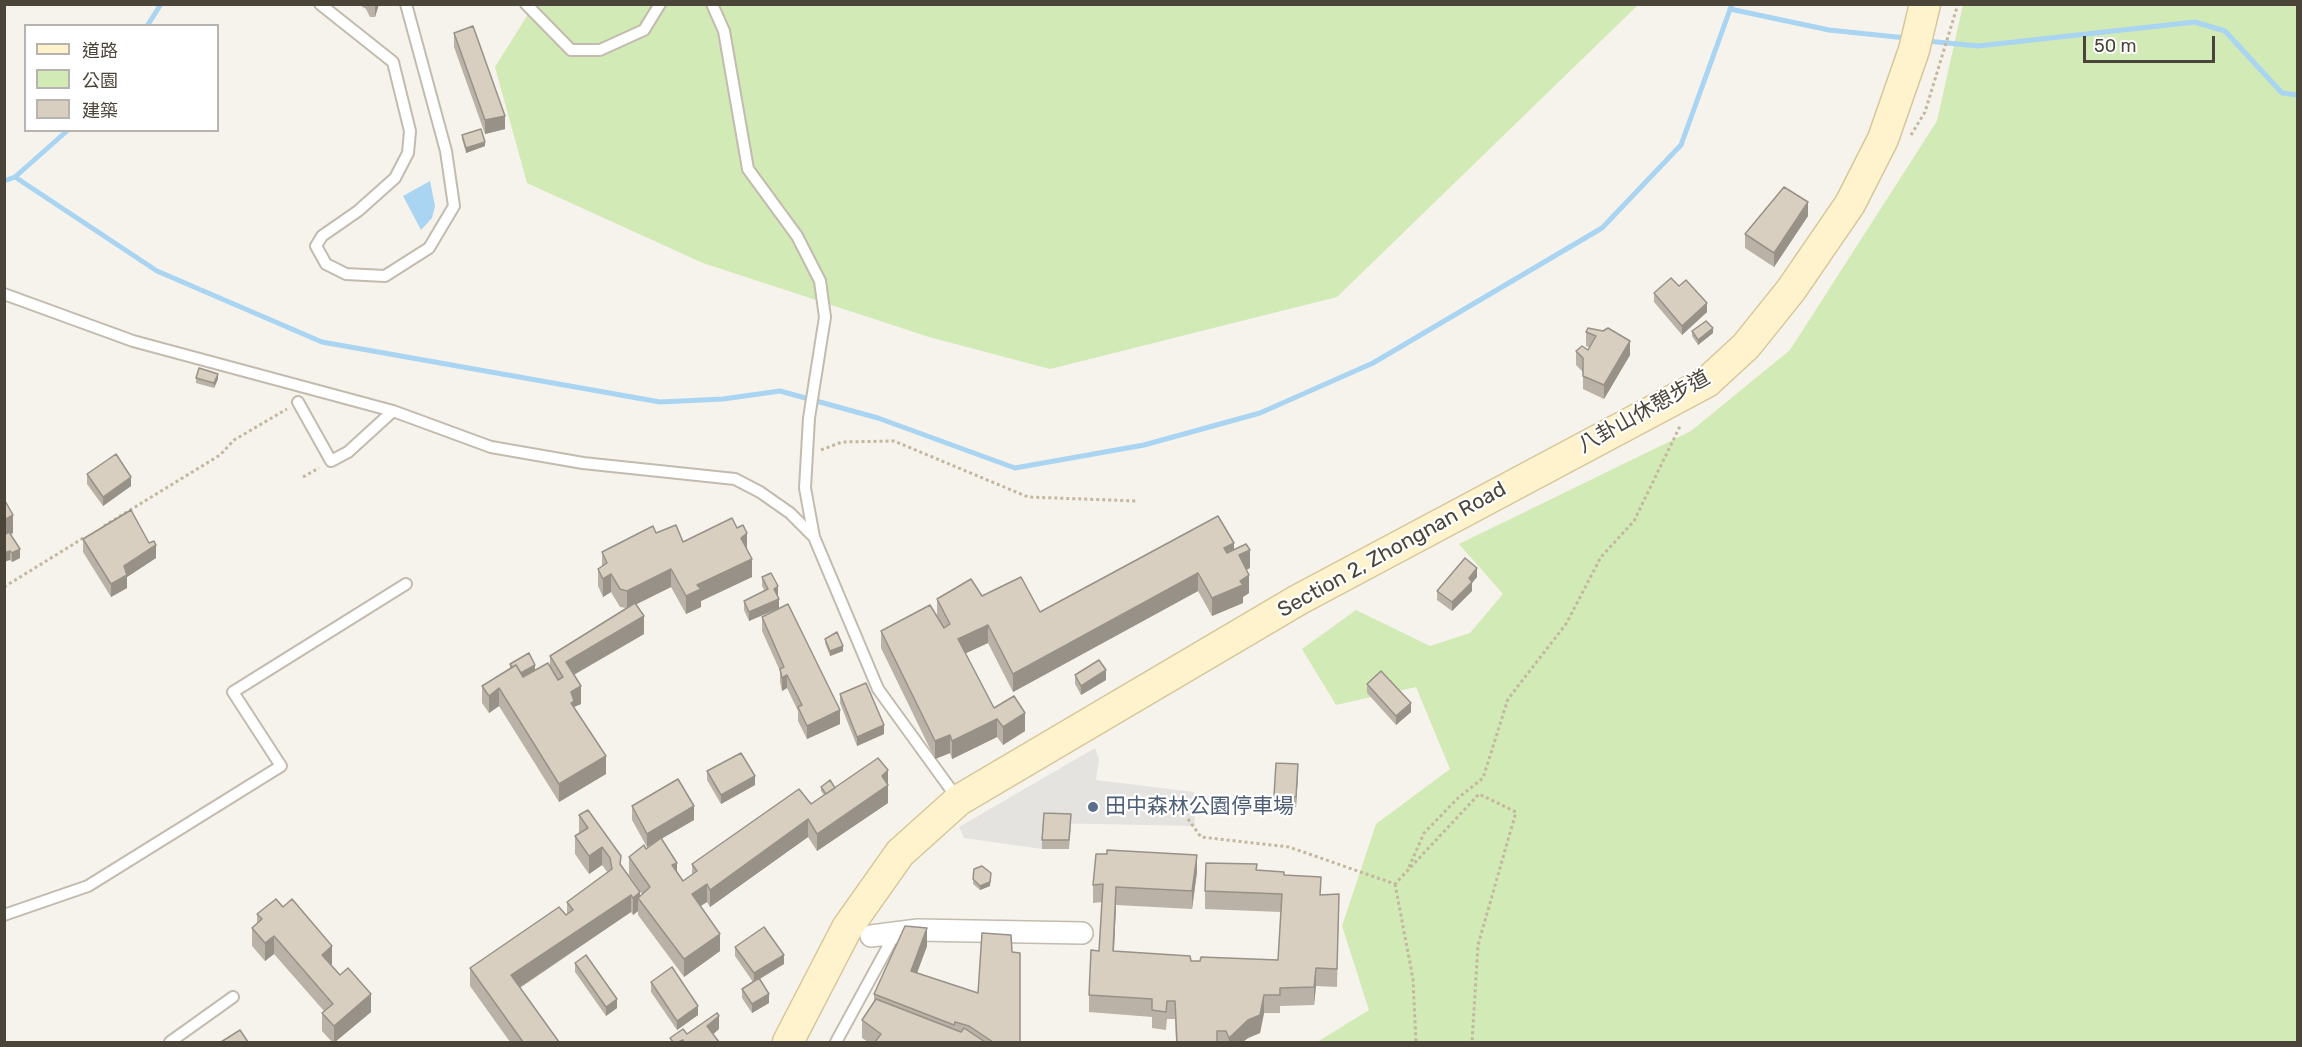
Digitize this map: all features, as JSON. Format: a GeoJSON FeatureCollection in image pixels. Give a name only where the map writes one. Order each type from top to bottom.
{"type":"FeatureCollection","features":[{"type":"Feature","properties":{"kind":"main road","name":"Section 2, Zhongnan Road"},"geometry":{"type":"LineString","coordinates":[[788,1042],[859,932],[900,853],[959,800],[1298,600],[1707,382],[1746,346],[1791,290],[1850,204],[1883,140],[1914,50],[1925,4]]}},
{"type":"Feature","properties":{"kind":"street"},"geometry":{"type":"LineString","coordinates":[[859,932],[918,930],[1082,933]]}},
{"type":"Feature","properties":{"kind":"lane"},"geometry":{"type":"LineString","coordinates":[[320,4],[393,62],[411,131],[408,153],[395,178],[358,211],[322,236],[315,246],[326,264],[346,274],[385,276],[429,248],[454,206],[446,151],[406,4]]}},
{"type":"Feature","properties":{"kind":"lane"},"geometry":{"type":"LineString","coordinates":[[526,4],[571,50],[600,50],[644,30],[660,4]]}},
{"type":"Feature","properties":{"kind":"lane"},"geometry":{"type":"LineString","coordinates":[[712,4],[724,31],[748,169],[797,236],[820,281],[825,317],[808,418],[806,488],[814,537],[878,689],[959,800]]}},
{"type":"Feature","properties":{"kind":"lane"},"geometry":{"type":"LineString","coordinates":[[4,294],[134,341],[393,411],[491,447],[583,463],[735,479],[760,492],[790,513],[814,537]]}},
{"type":"Feature","properties":{"kind":"lane"},"geometry":{"type":"LineString","coordinates":[[298,402],[331,461],[348,452],[393,411]]}},
{"type":"Feature","properties":{"kind":"lane"},"geometry":{"type":"LineString","coordinates":[[4,915],[88,886],[281,766],[233,692],[406,584]]}},
{"type":"Feature","properties":{"kind":"lane"},"geometry":{"type":"LineString","coordinates":[[836,1042],[890,943],[859,932]]}},
{"type":"Feature","properties":{"kind":"lane"},"geometry":{"type":"LineString","coordinates":[[170,1042],[233,997]]}},
{"type":"Feature","properties":{"kind":"path"},"geometry":{"type":"LineString","coordinates":[[1909,139],[1925,111],[1958,4]]}},
{"type":"Feature","properties":{"kind":"path"},"geometry":{"type":"LineString","coordinates":[[102,527],[220,455],[234,440],[298,402]]}},
{"type":"Feature","properties":{"kind":"path"},"geometry":{"type":"LineString","coordinates":[[1407,871],[1424,833],[1458,798],[1483,778],[1508,699],[1566,624],[1601,557],[1634,521],[1685,416]]}},
{"type":"Feature","properties":{"kind":"path"},"geometry":{"type":"LineString","coordinates":[[807,457],[842,442],[894,441],[1028,497],[1136,501]]}},
{"type":"Feature","properties":{"kind":"path"},"geometry":{"type":"LineString","coordinates":[[303,477],[331,461]]}},
{"type":"Feature","properties":{"kind":"path"},"geometry":{"type":"LineString","coordinates":[[4,587],[93,533]]}},
{"type":"Feature","properties":{"kind":"path"},"geometry":{"type":"LineString","coordinates":[[1395,884],[1479,794],[1516,812],[1478,945],[1472,1042]]}},
{"type":"Feature","properties":{"kind":"path"},"geometry":{"type":"LineString","coordinates":[[1188,819],[1201,837],[1289,847],[1395,884]]}},
{"type":"Feature","properties":{"kind":"path"},"geometry":{"type":"LineString","coordinates":[[1395,884],[1413,980],[1416,1042]]}},
{"type":"Feature","properties":{"kind":"green space"},"geometry":{"type":"Polygon","coordinates":[[[528,5],[1638,5],[1337,297],[1050,369],[929,337],[703,263],[527,183],[495,67],[532,8],[528,5]]]}},
{"type":"Feature","properties":{"kind":"green space"},"geometry":{"type":"Polygon","coordinates":[[[1963,5],[2297,5],[2297,1042],[1317,1042],[1369,1010],[1342,926],[1376,824],[1450,769],[1416,687],[1336,705],[1302,649],[1356,610],[1430,646],[1470,633],[1503,594],[1459,544],[1691,431],[1790,350],[1937,121],[1963,5]]]}},
{"type":"Feature","properties":{"kind":"shaded area","name":"田中森林公園停車場"},"geometry":{"type":"Polygon","coordinates":[[[1095,748],[1099,760],[1096,780],[1194,792],[1195,826],[1044,823],[1042,849],[964,838],[959,827],[1095,748]]]}},
{"type":"Feature","properties":{"kind":"water"},"geometry":{"type":"Polygon","coordinates":[[[430,181],[435,206],[432,218],[421,230],[403,196],[430,181]]]}},
{"type":"Feature","properties":{"kind":"building"},"geometry":{"type":"Polygon","coordinates":[[[473,26],[505,116],[485,120],[454,33],[473,26]]]}},
{"type":"Feature","properties":{"kind":"building"},"geometry":{"type":"Polygon","coordinates":[[[481,129],[485,142],[466,148],[462,135],[481,129]]]}},
{"type":"Feature","properties":{"kind":"building"},"geometry":{"type":"Polygon","coordinates":[[[1784,187],[1808,202],[1774,253],[1745,234],[1784,187]]]}},
{"type":"Feature","properties":{"kind":"building"},"geometry":{"type":"Polygon","coordinates":[[[1671,278],[1679,286],[1686,280],[1707,303],[1682,326],[1654,293],[1671,278]]]}},
{"type":"Feature","properties":{"kind":"building"},"geometry":{"type":"Polygon","coordinates":[[[1706,321],[1713,328],[1698,340],[1692,331],[1706,321]]]}},
{"type":"Feature","properties":{"kind":"building"},"geometry":{"type":"Polygon","coordinates":[[[1588,328],[1603,331],[1608,328],[1630,341],[1604,385],[1583,376],[1583,358],[1576,351],[1582,346],[1588,350],[1596,336],[1586,332],[1588,328]]]}},
{"type":"Feature","properties":{"kind":"building"},"geometry":{"type":"Polygon","coordinates":[[[199,368],[218,374],[214,383],[196,378],[199,368]]]}},
{"type":"Feature","properties":{"kind":"building"},"geometry":{"type":"Polygon","coordinates":[[[116,454],[131,477],[103,497],[87,474],[116,454]]]}},
{"type":"Feature","properties":{"kind":"building"},"geometry":{"type":"Polygon","coordinates":[[[4,499],[13,515],[4,520],[4,499]]]}},
{"type":"Feature","properties":{"kind":"building"},"geometry":{"type":"Polygon","coordinates":[[[131,510],[149,543],[154,541],[156,545],[124,566],[127,575],[111,584],[83,539],[131,510]]]}},
{"type":"Feature","properties":{"kind":"building"},"geometry":{"type":"Polygon","coordinates":[[[1218,516],[1234,543],[1224,548],[1227,553],[1246,544],[1250,550],[1239,555],[1249,575],[1240,581],[1243,585],[1212,598],[1198,573],[1013,674],[988,625],[958,639],[994,708],[1014,696],[1025,713],[1003,727],[997,719],[952,741],[950,735],[935,741],[881,631],[930,605],[944,628],[950,624],[937,599],[971,579],[982,596],[1021,577],[1040,612],[1218,516]]]}},
{"type":"Feature","properties":{"kind":"building"},"geometry":{"type":"Polygon","coordinates":[[[732,518],[737,528],[743,525],[747,533],[741,538],[752,559],[697,585],[701,589],[686,596],[671,569],[627,591],[620,589],[611,574],[603,579],[598,569],[607,563],[602,552],[653,526],[656,533],[676,525],[683,542],[732,518]]]}},
{"type":"Feature","properties":{"kind":"building"},"geometry":{"type":"Polygon","coordinates":[[[9,532],[20,549],[12,553],[10,551],[4,553],[4,535],[9,532]]]}},
{"type":"Feature","properties":{"kind":"building"},"geometry":{"type":"Polygon","coordinates":[[[1465,558],[1477,568],[1469,578],[1472,582],[1452,602],[1437,591],[1465,558]]]}},
{"type":"Feature","properties":{"kind":"building"},"geometry":{"type":"Polygon","coordinates":[[[771,573],[778,586],[774,589],[779,599],[749,612],[744,601],[768,589],[762,577],[771,573]]]}},
{"type":"Feature","properties":{"kind":"building"},"geometry":{"type":"Polygon","coordinates":[[[635,603],[644,616],[566,662],[581,686],[571,692],[574,701],[571,703],[606,756],[559,784],[499,688],[489,696],[482,686],[516,665],[523,677],[548,663],[558,680],[563,677],[550,656],[635,603]]]}},
{"type":"Feature","properties":{"kind":"building"},"geometry":{"type":"Polygon","coordinates":[[[788,604],[840,710],[807,726],[798,707],[802,705],[787,675],[782,678],[780,669],[784,667],[762,617],[788,604]]]}},
{"type":"Feature","properties":{"kind":"building"},"geometry":{"type":"Polygon","coordinates":[[[837,632],[843,646],[830,651],[825,639],[837,632]]]}},
{"type":"Feature","properties":{"kind":"building"},"geometry":{"type":"Polygon","coordinates":[[[529,653],[535,665],[521,673],[516,665],[512,667],[510,664],[529,653]]]}},
{"type":"Feature","properties":{"kind":"building"},"geometry":{"type":"Polygon","coordinates":[[[1099,660],[1106,670],[1081,686],[1075,675],[1099,660]]]}},
{"type":"Feature","properties":{"kind":"building"},"geometry":{"type":"Polygon","coordinates":[[[1381,671],[1411,703],[1396,716],[1367,684],[1381,671]]]}},
{"type":"Feature","properties":{"kind":"building"},"geometry":{"type":"Polygon","coordinates":[[[866,683],[884,725],[857,737],[840,694],[866,683]]]}},
{"type":"Feature","properties":{"kind":"building"},"geometry":{"type":"Polygon","coordinates":[[[741,753],[755,776],[721,795],[707,771],[741,753]]]}},
{"type":"Feature","properties":{"kind":"building"},"geometry":{"type":"Polygon","coordinates":[[[878,758],[888,770],[882,776],[888,785],[817,834],[808,819],[710,890],[707,884],[692,894],[720,934],[684,959],[638,898],[650,887],[629,857],[644,845],[646,849],[661,838],[677,863],[672,865],[683,881],[697,871],[692,864],[799,789],[811,804],[878,758]]]}},
{"type":"Feature","properties":{"kind":"building"},"geometry":{"type":"Polygon","coordinates":[[[1276,763],[1298,764],[1296,797],[1274,796],[1276,763]]]}},
{"type":"Feature","properties":{"kind":"building"},"geometry":{"type":"Polygon","coordinates":[[[678,779],[694,806],[647,834],[632,806],[678,779]]]}},
{"type":"Feature","properties":{"kind":"building"},"geometry":{"type":"Polygon","coordinates":[[[830,780],[835,788],[826,794],[821,787],[830,780]]]}},
{"type":"Feature","properties":{"kind":"building"},"geometry":{"type":"Polygon","coordinates":[[[588,810],[621,856],[620,864],[640,892],[633,898],[631,895],[511,975],[559,1042],[523,1042],[470,968],[559,907],[566,915],[573,910],[567,902],[612,869],[610,858],[602,847],[589,856],[575,836],[588,828],[579,815],[588,810]]]}},
{"type":"Feature","properties":{"kind":"building"},"geometry":{"type":"Polygon","coordinates":[[[1044,813],[1071,814],[1069,840],[1042,840],[1044,813]]]}},
{"type":"Feature","properties":{"kind":"building"},"geometry":{"type":"Polygon","coordinates":[[[1107,850],[1197,855],[1192,891],[1116,887],[1113,951],[1190,956],[1191,961],[1200,961],[1201,957],[1278,960],[1282,894],[1205,891],[1206,863],[1257,864],[1256,870],[1284,872],[1284,875],[1321,877],[1320,895],[1339,894],[1337,969],[1316,968],[1314,987],[1280,988],[1280,995],[1264,995],[1260,1015],[1248,1020],[1229,1038],[1226,1031],[1217,1031],[1217,1042],[1177,1042],[1175,1001],[1167,1001],[1166,1012],[1152,1010],[1152,999],[1089,995],[1091,950],[1099,951],[1103,884],[1093,885],[1096,854],[1107,854],[1107,850]]]}},
{"type":"Feature","properties":{"kind":"building"},"geometry":{"type":"Polygon","coordinates":[[[982,866],[991,873],[990,882],[980,886],[973,879],[974,869],[982,866]]]}},
{"type":"Feature","properties":{"kind":"building"},"geometry":{"type":"Polygon","coordinates":[[[276,899],[283,907],[292,899],[332,946],[322,955],[340,975],[348,968],[371,994],[334,1026],[322,1013],[333,1004],[274,936],[265,943],[252,928],[262,919],[257,914],[276,899]]]}},
{"type":"Feature","properties":{"kind":"building"},"geometry":{"type":"Polygon","coordinates":[[[905,926],[927,928],[911,971],[978,993],[982,933],[1011,935],[1012,952],[1020,953],[1020,1042],[993,1042],[969,1026],[955,1022],[954,1025],[874,994],[905,926]]]}},
{"type":"Feature","properties":{"kind":"building"},"geometry":{"type":"Polygon","coordinates":[[[764,927],[784,955],[754,973],[735,947],[764,927]]]}},
{"type":"Feature","properties":{"kind":"building"},"geometry":{"type":"Polygon","coordinates":[[[586,955],[617,999],[606,1007],[575,963],[586,955]]]}},
{"type":"Feature","properties":{"kind":"building"},"geometry":{"type":"Polygon","coordinates":[[[672,967],[698,1006],[677,1021],[651,982],[672,967]]]}},
{"type":"Feature","properties":{"kind":"building"},"geometry":{"type":"Polygon","coordinates":[[[759,978],[769,994],[752,1004],[742,989],[759,978]]]}},
{"type":"Feature","properties":{"kind":"building"},"geometry":{"type":"Polygon","coordinates":[[[876,999],[961,1032],[964,1028],[985,1042],[875,1042],[881,1034],[862,1020],[876,999]]]}},
{"type":"Feature","properties":{"kind":"building"},"geometry":{"type":"Polygon","coordinates":[[[717,1013],[719,1016],[707,1026],[719,1042],[684,1042],[683,1040],[673,1042],[670,1038],[683,1029],[687,1034],[717,1013]]]}},
{"type":"Feature","properties":{"kind":"building"},"geometry":{"type":"Polygon","coordinates":[[[240,1030],[248,1042],[221,1042],[240,1030]]]}},
{"type":"Feature","properties":{"kind":"waterway"},"geometry":{"type":"LineString","coordinates":[[148,24],[161,4]]}},
{"type":"Feature","properties":{"kind":"waterway"},"geometry":{"type":"LineString","coordinates":[[15,177],[157,271],[322,342],[660,402],[723,399],[780,391],[878,418],[1015,468],[1144,445],[1260,413],[1373,363],[1602,228],[1681,145],[1732,4]]}},
{"type":"Feature","properties":{"kind":"waterway"},"geometry":{"type":"LineString","coordinates":[[1730,9],[1829,30],[1906,38]]}},
{"type":"Feature","properties":{"kind":"waterway"},"geometry":{"type":"LineString","coordinates":[[1927,41],[1978,46],[2195,22],[2225,31],[2282,93],[2298,95]]}},
{"type":"Feature","properties":{"kind":"waterway"},"geometry":{"type":"LineString","coordinates":[[4,181],[15,177],[66,132]]}},
{"type":"Feature","properties":{"kind":"place","name":"田中森林公園停車場"},"geometry":{"type":"Point","coordinates":[1093,807]}}]}
